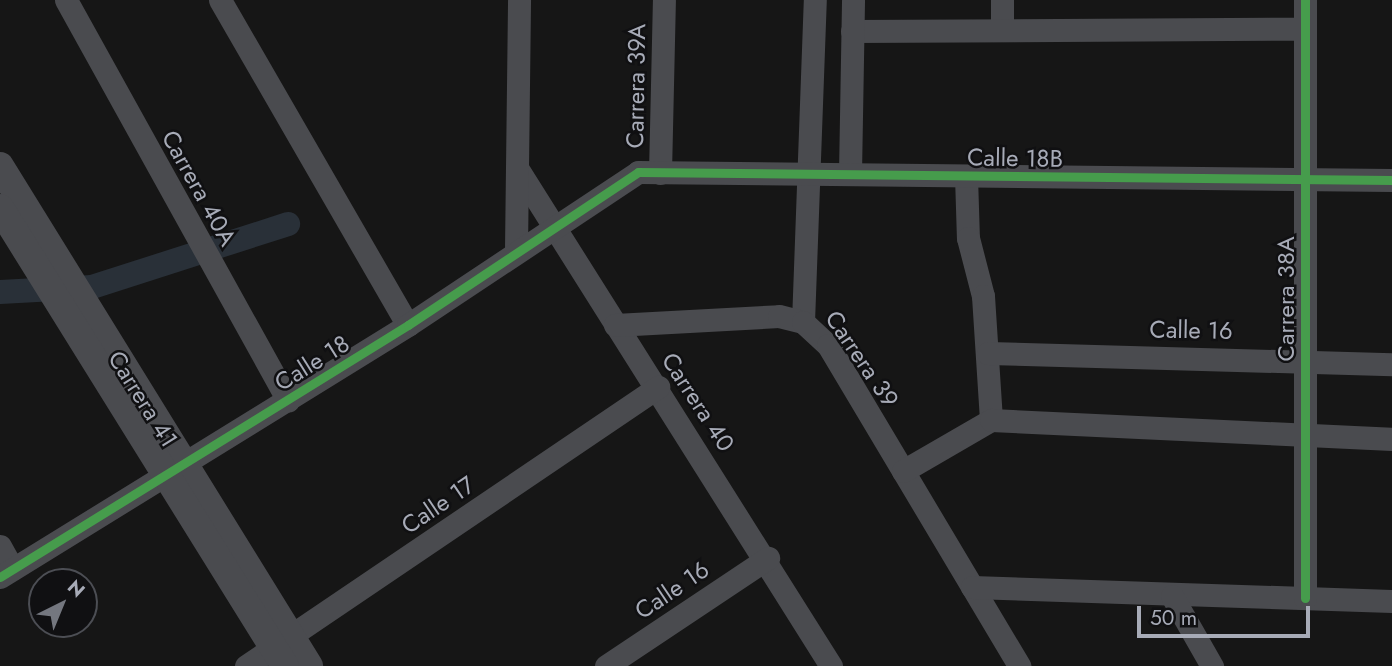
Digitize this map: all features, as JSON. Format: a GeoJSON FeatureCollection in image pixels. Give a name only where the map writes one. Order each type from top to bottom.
{"type":"FeatureCollection","features":[{"type":"Feature","properties":{"kind":"street","name":"Carrera 40A"},"geometry":{"type":"LineString","coordinates":[[66,0],[288,401]]}},
{"type":"Feature","properties":{"kind":"street"},"geometry":{"type":"LineString","coordinates":[[220,0],[408,326]]}},
{"type":"Feature","properties":{"kind":"street"},"geometry":{"type":"LineString","coordinates":[[516,249],[519,0]]}},
{"type":"Feature","properties":{"kind":"street","name":"Carrera 39A"},"geometry":{"type":"LineString","coordinates":[[649,172],[664,0]]}},
{"type":"Feature","properties":{"kind":"street","name":"Carrera 39"},"geometry":{"type":"LineString","coordinates":[[815,0],[811,174],[803,322],[828,345],[1020,666]]}},
{"type":"Feature","properties":{"kind":"street"},"geometry":{"type":"LineString","coordinates":[[850,174],[852,0]]}},
{"type":"Feature","properties":{"kind":"street"},"geometry":{"type":"LineString","coordinates":[[1002,0],[1002,27]]}},
{"type":"Feature","properties":{"kind":"street","name":"Carrera 38A"},"geometry":{"type":"LineString","coordinates":[[1305,0],[1305,598]]}},
{"type":"Feature","properties":{"kind":"street"},"geometry":{"type":"LineString","coordinates":[[852,31],[1002,27],[1305,29]]}},
{"type":"Feature","properties":{"kind":"street","name":"Carrera 41"},"geometry":{"type":"LineString","coordinates":[[0,166],[51,273]]}},
{"type":"Feature","properties":{"kind":"street","name":"Carrera 40"},"geometry":{"type":"LineString","coordinates":[[517,168],[615,325],[768,558],[831,666]]}},
{"type":"Feature","properties":{"kind":"street","name":"Calle 18"},"geometry":{"type":"LineString","coordinates":[[6,573],[408,326],[553,225],[649,172]]}},
{"type":"Feature","properties":{"kind":"street","name":"Calle 18B"},"geometry":{"type":"LineString","coordinates":[[649,172],[1305,182],[1392,180]]}},
{"type":"Feature","properties":{"kind":"street"},"geometry":{"type":"LineString","coordinates":[[966,176],[968,238],[983,296],[991,421]]}},
{"type":"Feature","properties":{"kind":"street","name":"Carrera 41"},"geometry":{"type":"LineString","coordinates":[[0,208],[67,298],[175,470],[283,651],[309,666]]}},
{"type":"Feature","properties":{"kind":"street"},"geometry":{"type":"LineString","coordinates":[[615,325],[779,316],[803,322]]}},
{"type":"Feature","properties":{"kind":"street","name":"Calle 16"},"geometry":{"type":"LineString","coordinates":[[988,353],[1305,359],[1392,364]]}},
{"type":"Feature","properties":{"kind":"street","name":"Calle 17"},"geometry":{"type":"LineString","coordinates":[[246,666],[283,651],[658,387]]}},
{"type":"Feature","properties":{"kind":"street"},"geometry":{"type":"LineString","coordinates":[[903,471],[991,421],[1392,439]]}},
{"type":"Feature","properties":{"kind":"street"},"geometry":{"type":"LineString","coordinates":[[0,546],[6,573]]}},
{"type":"Feature","properties":{"kind":"street","name":"Calle 16"},"geometry":{"type":"LineString","coordinates":[[606,666],[768,558]]}},
{"type":"Feature","properties":{"kind":"street"},"geometry":{"type":"LineString","coordinates":[[972,587],[1172,596],[1392,601]]}},
{"type":"Feature","properties":{"kind":"street"},"geometry":{"type":"LineString","coordinates":[[1172,596],[1212,666]]}},
{"type":"Feature","properties":{"kind":"waterway"},"geometry":{"type":"LineString","coordinates":[[0,292],[92,287],[288,224]]}},
{"type":"Feature","properties":{"kind":"cycle path"},"geometry":{"type":"LineString","coordinates":[[1305,0],[1305,598]]}},
{"type":"Feature","properties":{"kind":"cycle path"},"geometry":{"type":"LineString","coordinates":[[0,577],[408,325],[638,172],[1392,180]]}}]}
